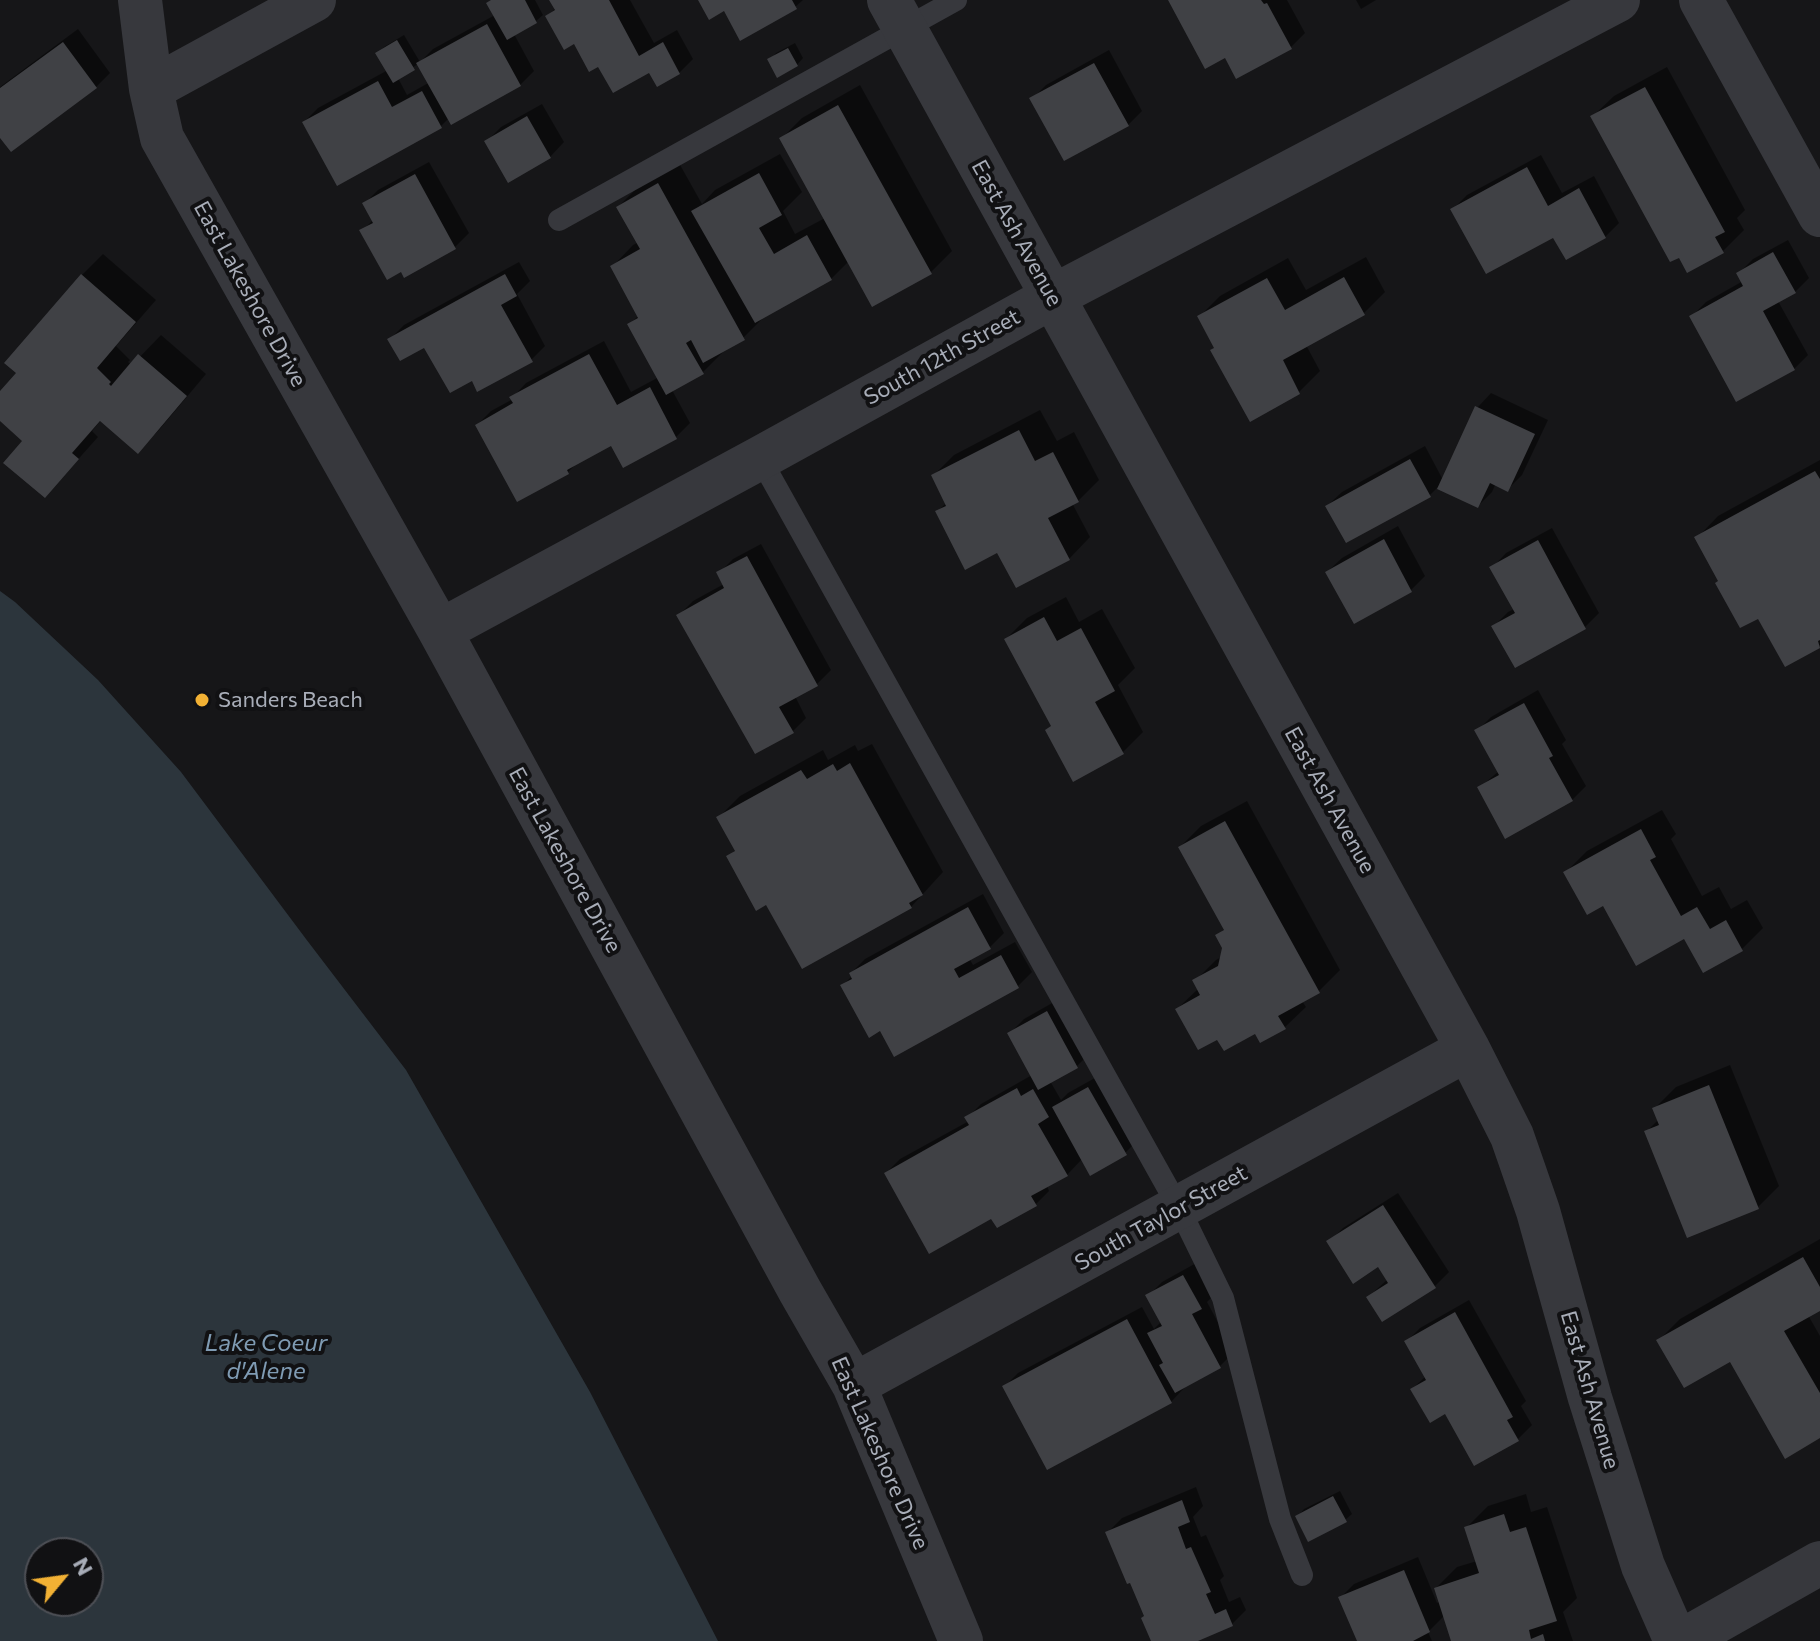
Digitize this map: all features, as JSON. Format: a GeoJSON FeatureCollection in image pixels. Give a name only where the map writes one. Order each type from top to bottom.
{"type":"FeatureCollection","features":[{"type":"Feature","properties":{"kind":"street","name":"East Lakeshore Drive"},"geometry":{"type":"LineString","coordinates":[[140,0],[151,89],[162,138],[440,631],[854,1385],[961,1641]]}},
{"type":"Feature","properties":{"kind":"street"},"geometry":{"type":"LineString","coordinates":[[151,89],[314,0]]}},
{"type":"Feature","properties":{"kind":"street","name":"South 12th Street"},"geometry":{"type":"LineString","coordinates":[[440,631],[1052,297],[1618,0]]}},
{"type":"Feature","properties":{"kind":"street"},"geometry":{"type":"LineString","coordinates":[[1701,0],[1820,215]]}},
{"type":"Feature","properties":{"kind":"street","name":"East Ash Avenue"},"geometry":{"type":"LineString","coordinates":[[897,14],[1468,1049],[1512,1136],[1538,1211],[1590,1398],[1643,1566],[1676,1641]]}},
{"type":"Feature","properties":{"kind":"street","name":"South Taylor Street"},"geometry":{"type":"LineString","coordinates":[[854,1385],[1468,1049]]}},
{"type":"Feature","properties":{"kind":"street"},"geometry":{"type":"LineString","coordinates":[[1682,1641],[1820,1563]]}},
{"type":"Feature","properties":{"kind":"lane"},"geometry":{"type":"LineString","coordinates":[[559,220],[897,14],[956,0]]}},
{"type":"Feature","properties":{"kind":"lane"},"geometry":{"type":"LineString","coordinates":[[760,458],[1179,1208],[1223,1298],[1280,1519],[1302,1575]]}},
{"type":"Feature","properties":{"kind":"water","name":"Lake Coeur d'Alene"},"geometry":{"type":"Polygon","coordinates":[[[0,591],[98,680],[181,772],[406,1070],[590,1392],[718,1641],[0,1641],[0,591]]]}},
{"type":"Feature","properties":{"kind":"building"},"geometry":{"type":"Polygon","coordinates":[[[491,0],[525,0],[537,23],[507,40],[486,3],[491,0]]]}},
{"type":"Feature","properties":{"kind":"building"},"geometry":{"type":"Polygon","coordinates":[[[549,0],[609,0],[639,56],[663,42],[680,74],[657,87],[649,73],[613,93],[598,67],[589,72],[574,44],[564,50],[545,16],[555,10],[549,0]]]}},
{"type":"Feature","properties":{"kind":"building"},"geometry":{"type":"Polygon","coordinates":[[[698,0],[792,0],[797,9],[740,41],[724,11],[709,20],[698,0]]]}},
{"type":"Feature","properties":{"kind":"building"},"geometry":{"type":"Polygon","coordinates":[[[1168,0],[1261,0],[1267,3],[1292,49],[1236,79],[1225,58],[1205,69],[1168,0]]]}},
{"type":"Feature","properties":{"kind":"building"},"geometry":{"type":"Polygon","coordinates":[[[487,24],[521,86],[451,125],[416,63],[487,24]]]}},
{"type":"Feature","properties":{"kind":"building"},"geometry":{"type":"Polygon","coordinates":[[[397,40],[415,70],[393,83],[375,53],[397,40]]]}},
{"type":"Feature","properties":{"kind":"building"},"geometry":{"type":"Polygon","coordinates":[[[63,42],[97,88],[11,152],[0,138],[0,88],[63,42]]]}},
{"type":"Feature","properties":{"kind":"building"},"geometry":{"type":"Polygon","coordinates":[[[788,48],[798,66],[777,78],[767,59],[788,48]]]}},
{"type":"Feature","properties":{"kind":"building"},"geometry":{"type":"Polygon","coordinates":[[[1094,63],[1129,126],[1064,161],[1029,98],[1094,63]]]}},
{"type":"Feature","properties":{"kind":"building"},"geometry":{"type":"Polygon","coordinates":[[[378,81],[392,107],[422,91],[442,128],[337,186],[302,122],[378,81]]]}},
{"type":"Feature","properties":{"kind":"building"},"geometry":{"type":"Polygon","coordinates":[[[1645,87],[1725,232],[1715,237],[1724,253],[1687,273],[1679,258],[1670,262],[1590,116],[1645,87]]]}},
{"type":"Feature","properties":{"kind":"building"},"geometry":{"type":"Polygon","coordinates":[[[838,105],[932,274],[872,307],[779,138],[838,105]]]}},
{"type":"Feature","properties":{"kind":"building"},"geometry":{"type":"Polygon","coordinates":[[[527,116],[551,158],[508,183],[484,141],[527,116]]]}},
{"type":"Feature","properties":{"kind":"building"},"geometry":{"type":"Polygon","coordinates":[[[1527,167],[1548,206],[1579,188],[1606,238],[1566,260],[1553,238],[1486,274],[1450,209],[1527,167]]]}},
{"type":"Feature","properties":{"kind":"building"},"geometry":{"type":"Polygon","coordinates":[[[759,173],[782,215],[759,228],[774,254],[807,235],[832,280],[755,323],[691,211],[759,173]]]}},
{"type":"Feature","properties":{"kind":"building"},"geometry":{"type":"Polygon","coordinates":[[[415,174],[456,249],[404,278],[401,272],[387,280],[359,230],[373,223],[362,203],[415,174]]]}},
{"type":"Feature","properties":{"kind":"building"},"geometry":{"type":"Polygon","coordinates":[[[658,183],[745,340],[703,363],[691,340],[686,343],[704,374],[666,395],[627,324],[638,318],[610,266],[640,249],[616,207],[658,183]]]}},
{"type":"Feature","properties":{"kind":"building"},"geometry":{"type":"Polygon","coordinates":[[[1773,252],[1796,293],[1763,311],[1795,370],[1736,402],[1689,316],[1743,286],[1736,273],[1773,252]]]}},
{"type":"Feature","properties":{"kind":"building"},"geometry":{"type":"Polygon","coordinates":[[[81,274],[136,322],[97,368],[111,382],[109,384],[111,386],[138,354],[187,396],[138,454],[100,421],[72,453],[79,459],[45,498],[3,463],[22,441],[0,421],[0,391],[16,373],[4,363],[81,274]]]}},
{"type":"Feature","properties":{"kind":"building"},"geometry":{"type":"Polygon","coordinates":[[[505,274],[517,296],[501,305],[533,362],[477,392],[472,381],[450,393],[424,348],[400,361],[387,339],[505,274]]]}},
{"type":"Feature","properties":{"kind":"building"},"geometry":{"type":"Polygon","coordinates":[[[1344,277],[1365,315],[1283,360],[1300,394],[1250,422],[1210,350],[1214,348],[1197,316],[1267,278],[1285,310],[1344,277]]]}},
{"type":"Feature","properties":{"kind":"building"},"geometry":{"type":"Polygon","coordinates":[[[589,354],[617,405],[650,387],[677,439],[623,468],[611,446],[567,470],[569,474],[517,502],[475,425],[513,403],[509,397],[589,354]]]}},
{"type":"Feature","properties":{"kind":"building"},"geometry":{"type":"Polygon","coordinates":[[[1475,406],[1535,434],[1508,492],[1490,483],[1478,508],[1437,489],[1475,406]]]}},
{"type":"Feature","properties":{"kind":"building"},"geometry":{"type":"Polygon","coordinates":[[[1019,430],[1035,461],[1053,452],[1079,502],[1048,518],[1070,560],[1016,588],[997,553],[965,570],[935,511],[946,506],[931,475],[1019,430]]]}},
{"type":"Feature","properties":{"kind":"building"},"geometry":{"type":"Polygon","coordinates":[[[1410,459],[1431,497],[1346,543],[1325,506],[1410,459]]]}},
{"type":"Feature","properties":{"kind":"building"},"geometry":{"type":"Polygon","coordinates":[[[1815,471],[1820,479],[1820,648],[1785,667],[1758,619],[1740,628],[1694,537],[1815,471]]]}},
{"type":"Feature","properties":{"kind":"building"},"geometry":{"type":"Polygon","coordinates":[[[1384,539],[1412,592],[1354,624],[1325,572],[1384,539]]]}},
{"type":"Feature","properties":{"kind":"building"},"geometry":{"type":"Polygon","coordinates":[[[1538,540],[1586,629],[1515,668],[1491,626],[1515,613],[1489,567],[1538,540]]]}},
{"type":"Feature","properties":{"kind":"building"},"geometry":{"type":"Polygon","coordinates":[[[747,556],[818,686],[779,707],[794,733],[755,754],[676,615],[724,588],[716,572],[747,556]]]}},
{"type":"Feature","properties":{"kind":"building"},"geometry":{"type":"Polygon","coordinates":[[[1044,617],[1057,641],[1081,628],[1115,691],[1095,702],[1124,754],[1073,782],[1045,730],[1051,726],[1004,639],[1044,617]]]}},
{"type":"Feature","properties":{"kind":"building"},"geometry":{"type":"Polygon","coordinates":[[[1524,703],[1573,801],[1505,839],[1477,787],[1499,775],[1474,730],[1524,703]]]}},
{"type":"Feature","properties":{"kind":"building"},"geometry":{"type":"Polygon","coordinates":[[[850,763],[923,895],[909,903],[912,908],[802,969],[766,905],[756,911],[726,856],[735,851],[716,817],[801,770],[807,779],[833,764],[837,771],[850,763]]]}},
{"type":"Feature","properties":{"kind":"building"},"geometry":{"type":"Polygon","coordinates":[[[1225,821],[1320,993],[1278,1016],[1286,1029],[1260,1043],[1255,1034],[1224,1051],[1217,1040],[1198,1050],[1175,1009],[1200,995],[1192,980],[1218,966],[1222,948],[1215,935],[1224,930],[1178,847],[1225,821]]]}},
{"type":"Feature","properties":{"kind":"building"},"geometry":{"type":"Polygon","coordinates":[[[1641,829],[1656,857],[1650,860],[1681,916],[1697,907],[1710,929],[1726,920],[1743,951],[1703,973],[1684,939],[1636,966],[1603,906],[1587,915],[1563,872],[1641,829]]]}},
{"type":"Feature","properties":{"kind":"building"},"geometry":{"type":"Polygon","coordinates":[[[968,907],[991,949],[954,969],[959,978],[1001,955],[1019,988],[894,1057],[880,1031],[869,1038],[840,985],[852,979],[849,973],[968,907]]]}},
{"type":"Feature","properties":{"kind":"building"},"geometry":{"type":"Polygon","coordinates":[[[1047,1011],[1078,1068],[1038,1090],[1007,1033],[1047,1011]]]}},
{"type":"Feature","properties":{"kind":"building"},"geometry":{"type":"Polygon","coordinates":[[[1709,1085],[1759,1209],[1687,1238],[1644,1131],[1659,1125],[1652,1108],[1709,1085]]]}},
{"type":"Feature","properties":{"kind":"building"},"geometry":{"type":"Polygon","coordinates":[[[1088,1087],[1127,1155],[1090,1176],[1052,1107],[1088,1087]]]}},
{"type":"Feature","properties":{"kind":"building"},"geometry":{"type":"Polygon","coordinates":[[[1017,1088],[1021,1096],[1033,1089],[1049,1117],[1038,1124],[1068,1176],[1031,1196],[1037,1206],[997,1228],[991,1219],[929,1254],[884,1173],[969,1125],[964,1117],[1017,1088]]]}},
{"type":"Feature","properties":{"kind":"building"},"geometry":{"type":"Polygon","coordinates":[[[1383,1205],[1436,1288],[1382,1322],[1366,1297],[1388,1283],[1378,1267],[1353,1284],[1326,1241],[1383,1205]]]}},
{"type":"Feature","properties":{"kind":"building"},"geometry":{"type":"Polygon","coordinates":[[[1803,1257],[1820,1287],[1820,1311],[1784,1331],[1820,1393],[1820,1438],[1785,1459],[1730,1362],[1684,1388],[1656,1340],[1803,1257]]]}},
{"type":"Feature","properties":{"kind":"building"},"geometry":{"type":"Polygon","coordinates":[[[1183,1275],[1202,1309],[1192,1314],[1221,1368],[1175,1393],[1159,1365],[1163,1363],[1147,1333],[1162,1326],[1145,1295],[1183,1275]]]}},
{"type":"Feature","properties":{"kind":"building"},"geometry":{"type":"Polygon","coordinates":[[[1455,1312],[1513,1417],[1507,1420],[1519,1441],[1474,1466],[1445,1414],[1430,1423],[1410,1389],[1426,1380],[1404,1341],[1455,1312]]]}},
{"type":"Feature","properties":{"kind":"building"},"geometry":{"type":"Polygon","coordinates":[[[1127,1319],[1172,1403],[1047,1470],[1002,1386],[1127,1319]]]}},
{"type":"Feature","properties":{"kind":"building"},"geometry":{"type":"Polygon","coordinates":[[[1333,1496],[1347,1522],[1308,1542],[1295,1516],[1333,1496]]]}},
{"type":"Feature","properties":{"kind":"building"},"geometry":{"type":"Polygon","coordinates":[[[1182,1500],[1190,1522],[1178,1527],[1186,1549],[1191,1547],[1211,1592],[1206,1594],[1215,1614],[1226,1609],[1233,1626],[1198,1641],[1151,1641],[1141,1618],[1144,1616],[1105,1532],[1182,1500]]]}},
{"type":"Feature","properties":{"kind":"building"},"geometry":{"type":"Polygon","coordinates":[[[1504,1514],[1510,1532],[1526,1527],[1557,1621],[1529,1630],[1531,1639],[1543,1634],[1545,1641],[1451,1641],[1434,1588],[1479,1573],[1464,1527],[1504,1514]]]}},
{"type":"Feature","properties":{"kind":"building"},"geometry":{"type":"Polygon","coordinates":[[[1404,1570],[1430,1632],[1413,1641],[1357,1641],[1338,1597],[1404,1570]]]}},
{"type":"Feature","properties":{"kind":"place","name":"Sanders Beach"},"geometry":{"type":"Point","coordinates":[202,700]}}]}
